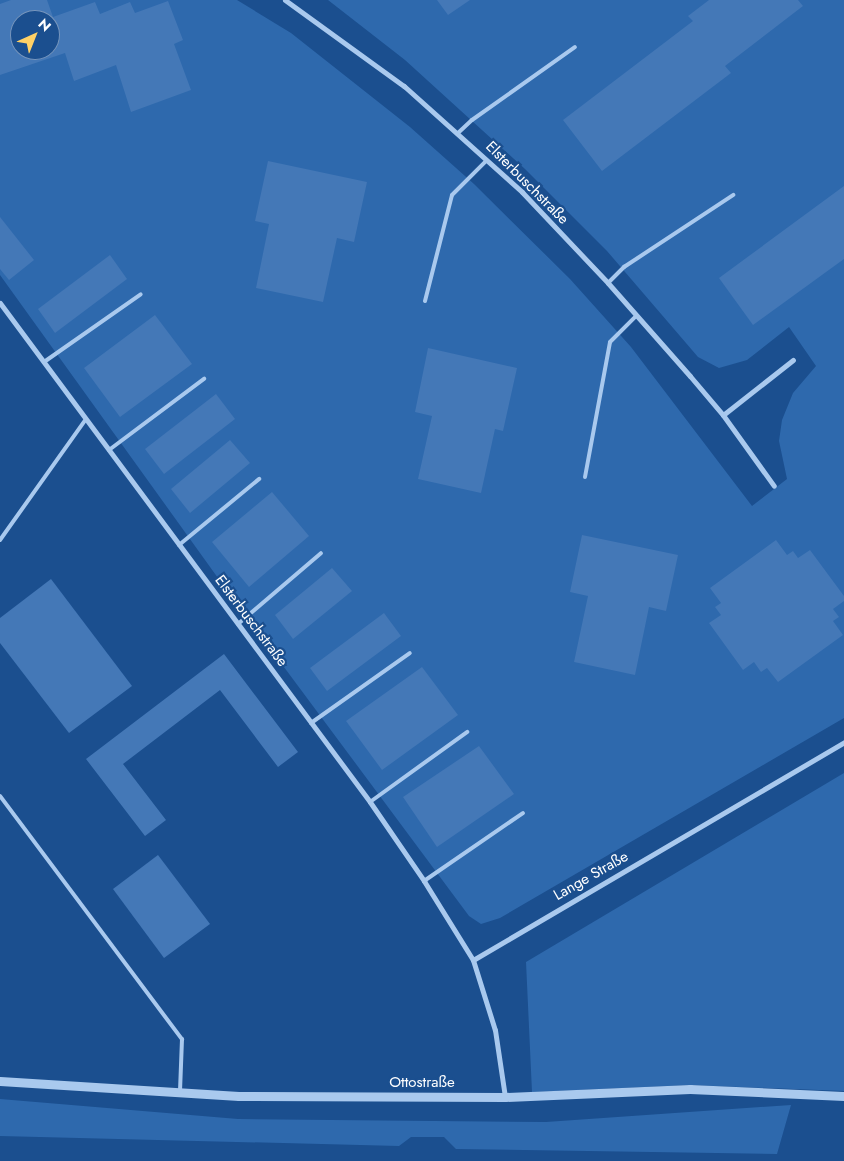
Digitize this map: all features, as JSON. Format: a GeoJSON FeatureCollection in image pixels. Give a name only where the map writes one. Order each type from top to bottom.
{"type":"FeatureCollection","features":[{"type":"Feature","properties":{"kind":"street","name":"Elsterbuschstraße"},"geometry":{"type":"LineString","coordinates":[[285,0],[404,86],[487,160],[608,283],[723,415],[774,486]]}},
{"type":"Feature","properties":{"kind":"street","name":"Elsterbuschstraße"},"geometry":{"type":"LineString","coordinates":[[0,303],[370,802],[424,881],[474,960]]}},
{"type":"Feature","properties":{"kind":"street"},"geometry":{"type":"LineString","coordinates":[[723,415],[793,360]]}},
{"type":"Feature","properties":{"kind":"street","name":"Lange Straße"},"geometry":{"type":"LineString","coordinates":[[474,960],[844,742]]}},
{"type":"Feature","properties":{"kind":"street"},"geometry":{"type":"LineString","coordinates":[[474,960],[495,1030],[505,1097]]}},
{"type":"Feature","properties":{"kind":"street","name":"Ottostraße"},"geometry":{"type":"LineString","coordinates":[[0,1080],[239,1096],[505,1097],[690,1089],[844,1096]]}},
{"type":"Feature","properties":{"kind":"lane"},"geometry":{"type":"LineString","coordinates":[[458,133],[472,120],[575,47]]}},
{"type":"Feature","properties":{"kind":"lane"},"geometry":{"type":"LineString","coordinates":[[425,301],[452,195],[487,160]]}},
{"type":"Feature","properties":{"kind":"lane"},"geometry":{"type":"LineString","coordinates":[[608,283],[624,267],[733,195]]}},
{"type":"Feature","properties":{"kind":"lane"},"geometry":{"type":"LineString","coordinates":[[44,362],[141,294]]}},
{"type":"Feature","properties":{"kind":"lane"},"geometry":{"type":"LineString","coordinates":[[585,477],[610,342],[636,316]]}},
{"type":"Feature","properties":{"kind":"lane"},"geometry":{"type":"LineString","coordinates":[[109,450],[204,379]]}},
{"type":"Feature","properties":{"kind":"lane"},"geometry":{"type":"LineString","coordinates":[[0,540],[86,419]]}},
{"type":"Feature","properties":{"kind":"lane"},"geometry":{"type":"LineString","coordinates":[[180,545],[259,479]]}},
{"type":"Feature","properties":{"kind":"lane"},"geometry":{"type":"LineString","coordinates":[[238,624],[321,553]]}},
{"type":"Feature","properties":{"kind":"lane"},"geometry":{"type":"LineString","coordinates":[[311,723],[410,653]]}},
{"type":"Feature","properties":{"kind":"lane"},"geometry":{"type":"LineString","coordinates":[[370,802],[467,732]]}},
{"type":"Feature","properties":{"kind":"lane"},"geometry":{"type":"LineString","coordinates":[[0,796],[182,1040],[180,1093]]}},
{"type":"Feature","properties":{"kind":"lane"},"geometry":{"type":"LineString","coordinates":[[424,881],[524,813]]}},
{"type":"Feature","properties":{"kind":"shaded area"},"geometry":{"type":"Polygon","coordinates":[[[0,0],[237,0],[291,33],[410,127],[474,184],[570,279],[631,347],[752,506],[787,479],[779,441],[782,420],[793,393],[816,366],[789,327],[747,360],[719,368],[698,357],[607,251],[525,169],[405,60],[328,0],[844,0],[844,718],[500,918],[481,924],[469,916],[223,585],[0,275],[0,0]]]}},
{"type":"Feature","properties":{"kind":"shaded area"},"geometry":{"type":"Polygon","coordinates":[[[844,773],[844,1091],[690,1085],[532,1092],[526,962],[844,773]]]}},
{"type":"Feature","properties":{"kind":"shaded area"},"geometry":{"type":"Polygon","coordinates":[[[0,1099],[238,1119],[546,1122],[791,1105],[777,1154],[456,1149],[444,1137],[411,1137],[399,1146],[0,1136],[0,1099]]]}},
{"type":"Feature","properties":{"kind":"building"},"geometry":{"type":"Polygon","coordinates":[[[11,0],[47,0],[51,10],[10,10],[10,60],[44,60],[0,75],[0,4],[11,0]]]}},
{"type":"Feature","properties":{"kind":"building"},"geometry":{"type":"Polygon","coordinates":[[[437,0],[470,0],[448,15],[437,0]]]}},
{"type":"Feature","properties":{"kind":"building"},"geometry":{"type":"Polygon","coordinates":[[[709,0],[798,0],[803,6],[725,66],[731,73],[602,171],[563,120],[693,21],[688,16],[709,0]]]}},
{"type":"Feature","properties":{"kind":"building"},"geometry":{"type":"Polygon","coordinates":[[[168,1],[183,40],[174,44],[191,90],[131,112],[116,65],[74,81],[65,53],[60,55],[60,14],[95,2],[100,14],[130,2],[135,13],[168,1]]]}},
{"type":"Feature","properties":{"kind":"building"},"geometry":{"type":"Polygon","coordinates":[[[268,161],[367,182],[354,242],[337,238],[323,302],[256,288],[269,224],[255,221],[268,161]]]}},
{"type":"Feature","properties":{"kind":"building"},"geometry":{"type":"Polygon","coordinates":[[[844,186],[844,259],[753,325],[719,278],[844,186]]]}},
{"type":"Feature","properties":{"kind":"building"},"geometry":{"type":"Polygon","coordinates":[[[0,217],[34,260],[9,280],[0,269],[0,217]]]}},
{"type":"Feature","properties":{"kind":"building"},"geometry":{"type":"Polygon","coordinates":[[[110,255],[127,279],[55,333],[38,309],[110,255]]]}},
{"type":"Feature","properties":{"kind":"building"},"geometry":{"type":"Polygon","coordinates":[[[155,315],[192,364],[120,417],[84,368],[155,315]]]}},
{"type":"Feature","properties":{"kind":"building"},"geometry":{"type":"Polygon","coordinates":[[[428,348],[517,368],[503,431],[495,429],[481,493],[418,479],[432,416],[415,412],[428,348]]]}},
{"type":"Feature","properties":{"kind":"building"},"geometry":{"type":"Polygon","coordinates":[[[216,394],[235,419],[164,474],[145,449],[216,394]]]}},
{"type":"Feature","properties":{"kind":"building"},"geometry":{"type":"Polygon","coordinates":[[[230,440],[250,463],[190,513],[171,489],[230,440]]]}},
{"type":"Feature","properties":{"kind":"building"},"geometry":{"type":"Polygon","coordinates":[[[272,492],[309,536],[249,587],[212,542],[272,492]]]}},
{"type":"Feature","properties":{"kind":"building"},"geometry":{"type":"Polygon","coordinates":[[[582,535],[678,555],[666,611],[649,607],[635,675],[574,662],[588,596],[570,592],[582,535]]]}},
{"type":"Feature","properties":{"kind":"building"},"geometry":{"type":"Polygon","coordinates":[[[776,540],[787,555],[793,551],[798,558],[810,550],[844,596],[844,601],[833,609],[839,617],[833,621],[843,635],[778,682],[767,668],[761,672],[754,662],[743,670],[709,623],[721,615],[715,607],[721,603],[710,588],[776,540]]]}},
{"type":"Feature","properties":{"kind":"building"},"geometry":{"type":"Polygon","coordinates":[[[332,568],[352,591],[293,639],[275,615],[332,568]]]}},
{"type":"Feature","properties":{"kind":"building"},"geometry":{"type":"Polygon","coordinates":[[[51,579],[132,686],[69,733],[0,643],[0,618],[51,579]]]}},
{"type":"Feature","properties":{"kind":"building"},"geometry":{"type":"Polygon","coordinates":[[[384,613],[401,636],[327,691],[310,668],[384,613]]]}},
{"type":"Feature","properties":{"kind":"building"},"geometry":{"type":"Polygon","coordinates":[[[224,654],[298,752],[278,767],[220,690],[123,764],[166,820],[145,836],[86,759],[224,654]]]}},
{"type":"Feature","properties":{"kind":"building"},"geometry":{"type":"Polygon","coordinates":[[[422,667],[458,715],[382,770],[346,721],[422,667]]]}},
{"type":"Feature","properties":{"kind":"building"},"geometry":{"type":"Polygon","coordinates":[[[479,746],[514,794],[437,847],[403,797],[479,746]]]}},
{"type":"Feature","properties":{"kind":"building"},"geometry":{"type":"Polygon","coordinates":[[[158,855],[210,924],[164,958],[113,889],[158,855]]]}}]}
